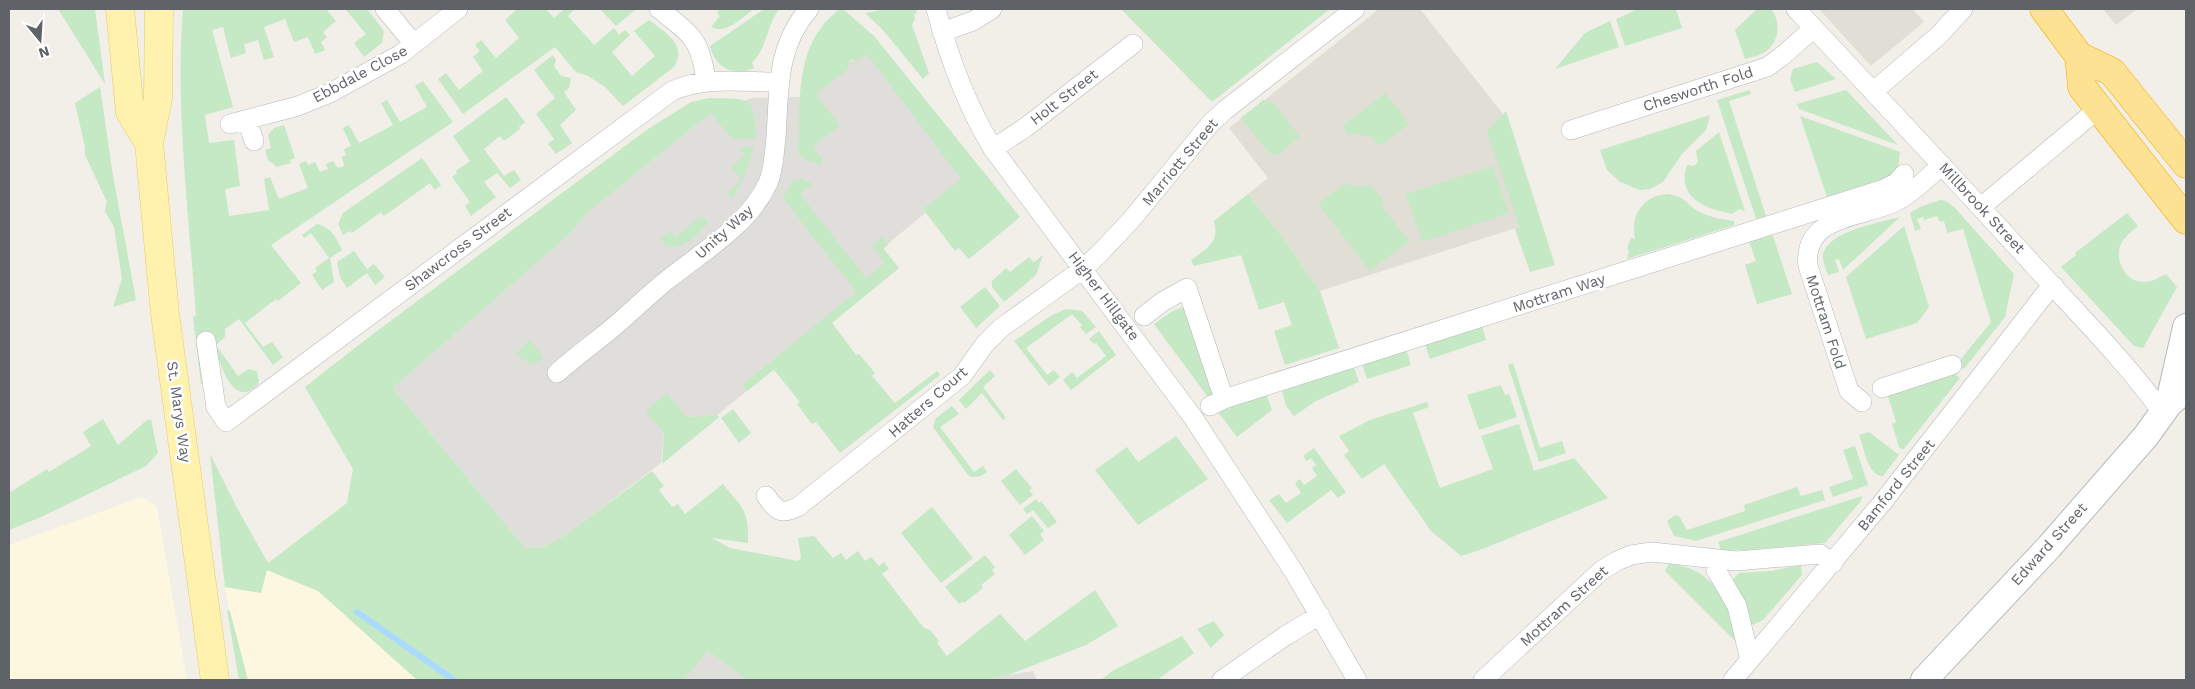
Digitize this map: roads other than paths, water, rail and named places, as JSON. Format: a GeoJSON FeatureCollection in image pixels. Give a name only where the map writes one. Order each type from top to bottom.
{"type":"FeatureCollection","features":[{"type":"Feature","properties":{"kind":"highway"},"geometry":{"type":"LineString","coordinates":[[2044,9],[2079,56],[2112,72],[2185,160]]}},
{"type":"Feature","properties":{"kind":"highway"},"geometry":{"type":"LineString","coordinates":[[2079,56],[2082,87],[2186,220]]}},
{"type":"Feature","properties":{"kind":"main road","name":"St. Marys Way"},"geometry":{"type":"LineString","coordinates":[[120,9],[130,112],[149,143]]}},
{"type":"Feature","properties":{"kind":"main road","name":"St. Marys Way"},"geometry":{"type":"LineString","coordinates":[[159,9],[158,98],[149,143],[165,314],[215,680]]}},
{"type":"Feature","properties":{"kind":"main road","name":"Edward Street"},"geometry":{"type":"LineString","coordinates":[[1924,680],[2048,547],[2146,436],[2176,396],[2186,327]]}},
{"type":"Feature","properties":{"kind":"street","name":"Ebbdale Close"},"geometry":{"type":"LineString","coordinates":[[385,9],[414,44]]}},
{"type":"Feature","properties":{"kind":"street","name":"Ebbdale Close"},"geometry":{"type":"LineString","coordinates":[[254,141],[238,122],[298,106],[323,96],[390,61],[458,9]]}},
{"type":"Feature","properties":{"kind":"street"},"geometry":{"type":"LineString","coordinates":[[659,9],[695,39],[701,51],[706,81]]}},
{"type":"Feature","properties":{"kind":"street","name":"Unity Way"},"geometry":{"type":"LineString","coordinates":[[556,373],[727,233],[761,197],[774,165],[778,82],[787,42],[801,18],[809,9]]}},
{"type":"Feature","properties":{"kind":"street","name":"Higher Hillgate"},"geometry":{"type":"LineString","coordinates":[[936,9],[942,32],[975,117],[993,149],[1084,268],[1192,416],[1320,615],[1350,678]]}},
{"type":"Feature","properties":{"kind":"street"},"geometry":{"type":"LineString","coordinates":[[942,32],[973,21],[992,9]]}},
{"type":"Feature","properties":{"kind":"street","name":"Marriott Street"},"geometry":{"type":"LineString","coordinates":[[1084,268],[1132,219],[1210,124],[1225,110],[1355,9]]}},
{"type":"Feature","properties":{"kind":"street","name":"Millbrook Street"},"geometry":{"type":"LineString","coordinates":[[1796,9],[2054,286],[2144,387],[2176,396]]}},
{"type":"Feature","properties":{"kind":"street"},"geometry":{"type":"LineString","coordinates":[[1874,91],[1938,36],[1963,9]]}},
{"type":"Feature","properties":{"kind":"street","name":"Chesworth Fold"},"geometry":{"type":"LineString","coordinates":[[1571,130],[1767,67],[1782,58],[1814,28]]}},
{"type":"Feature","properties":{"kind":"street","name":"Holt Street"},"geometry":{"type":"LineString","coordinates":[[993,149],[1026,127],[1133,44]]}},
{"type":"Feature","properties":{"kind":"street","name":"Shawcross Street"},"geometry":{"type":"LineString","coordinates":[[206,340],[216,407],[226,422],[672,91],[686,85],[706,81],[778,82]]}},
{"type":"Feature","properties":{"kind":"street"},"geometry":{"type":"LineString","coordinates":[[1981,207],[2098,109]]}},
{"type":"Feature","properties":{"kind":"street","name":"Mottram Fold"},"geometry":{"type":"LineString","coordinates":[[1862,402],[1849,391],[1808,266],[1810,245],[1814,236],[1827,224],[1897,201],[1942,165]]}},
{"type":"Feature","properties":{"kind":"street","name":"Mottram Way"},"geometry":{"type":"LineString","coordinates":[[1144,316],[1162,302],[1187,288],[1217,403],[1884,189],[1896,183],[1904,174]]}},
{"type":"Feature","properties":{"kind":"street","name":"Hatters Court"},"geometry":{"type":"LineString","coordinates":[[766,496],[779,511],[786,512],[799,506],[962,376],[985,344],[1001,328],[1084,268]]}},
{"type":"Feature","properties":{"kind":"street","name":"Bamford Street"},"geometry":{"type":"LineString","coordinates":[[1733,680],[1833,563],[1957,409],[2045,294],[2054,286]]}},
{"type":"Feature","properties":{"kind":"street"},"geometry":{"type":"LineString","coordinates":[[1882,388],[1952,366]]}},
{"type":"Feature","properties":{"kind":"street","name":"Mottram Street"},"geometry":{"type":"LineString","coordinates":[[1483,680],[1602,570],[1617,561],[1631,556],[1652,552],[1667,552],[1715,560],[1760,560],[1820,554],[1833,563]]}},
{"type":"Feature","properties":{"kind":"street"},"geometry":{"type":"LineString","coordinates":[[1715,560],[1716,570],[1736,606],[1750,660]]}},
{"type":"Feature","properties":{"kind":"street"},"geometry":{"type":"LineString","coordinates":[[1222,680],[1285,636],[1320,615]]}},
{"type":"Feature","properties":{"kind":"waterway"},"geometry":{"type":"LineString","coordinates":[[357,612],[454,680]]}}]}
